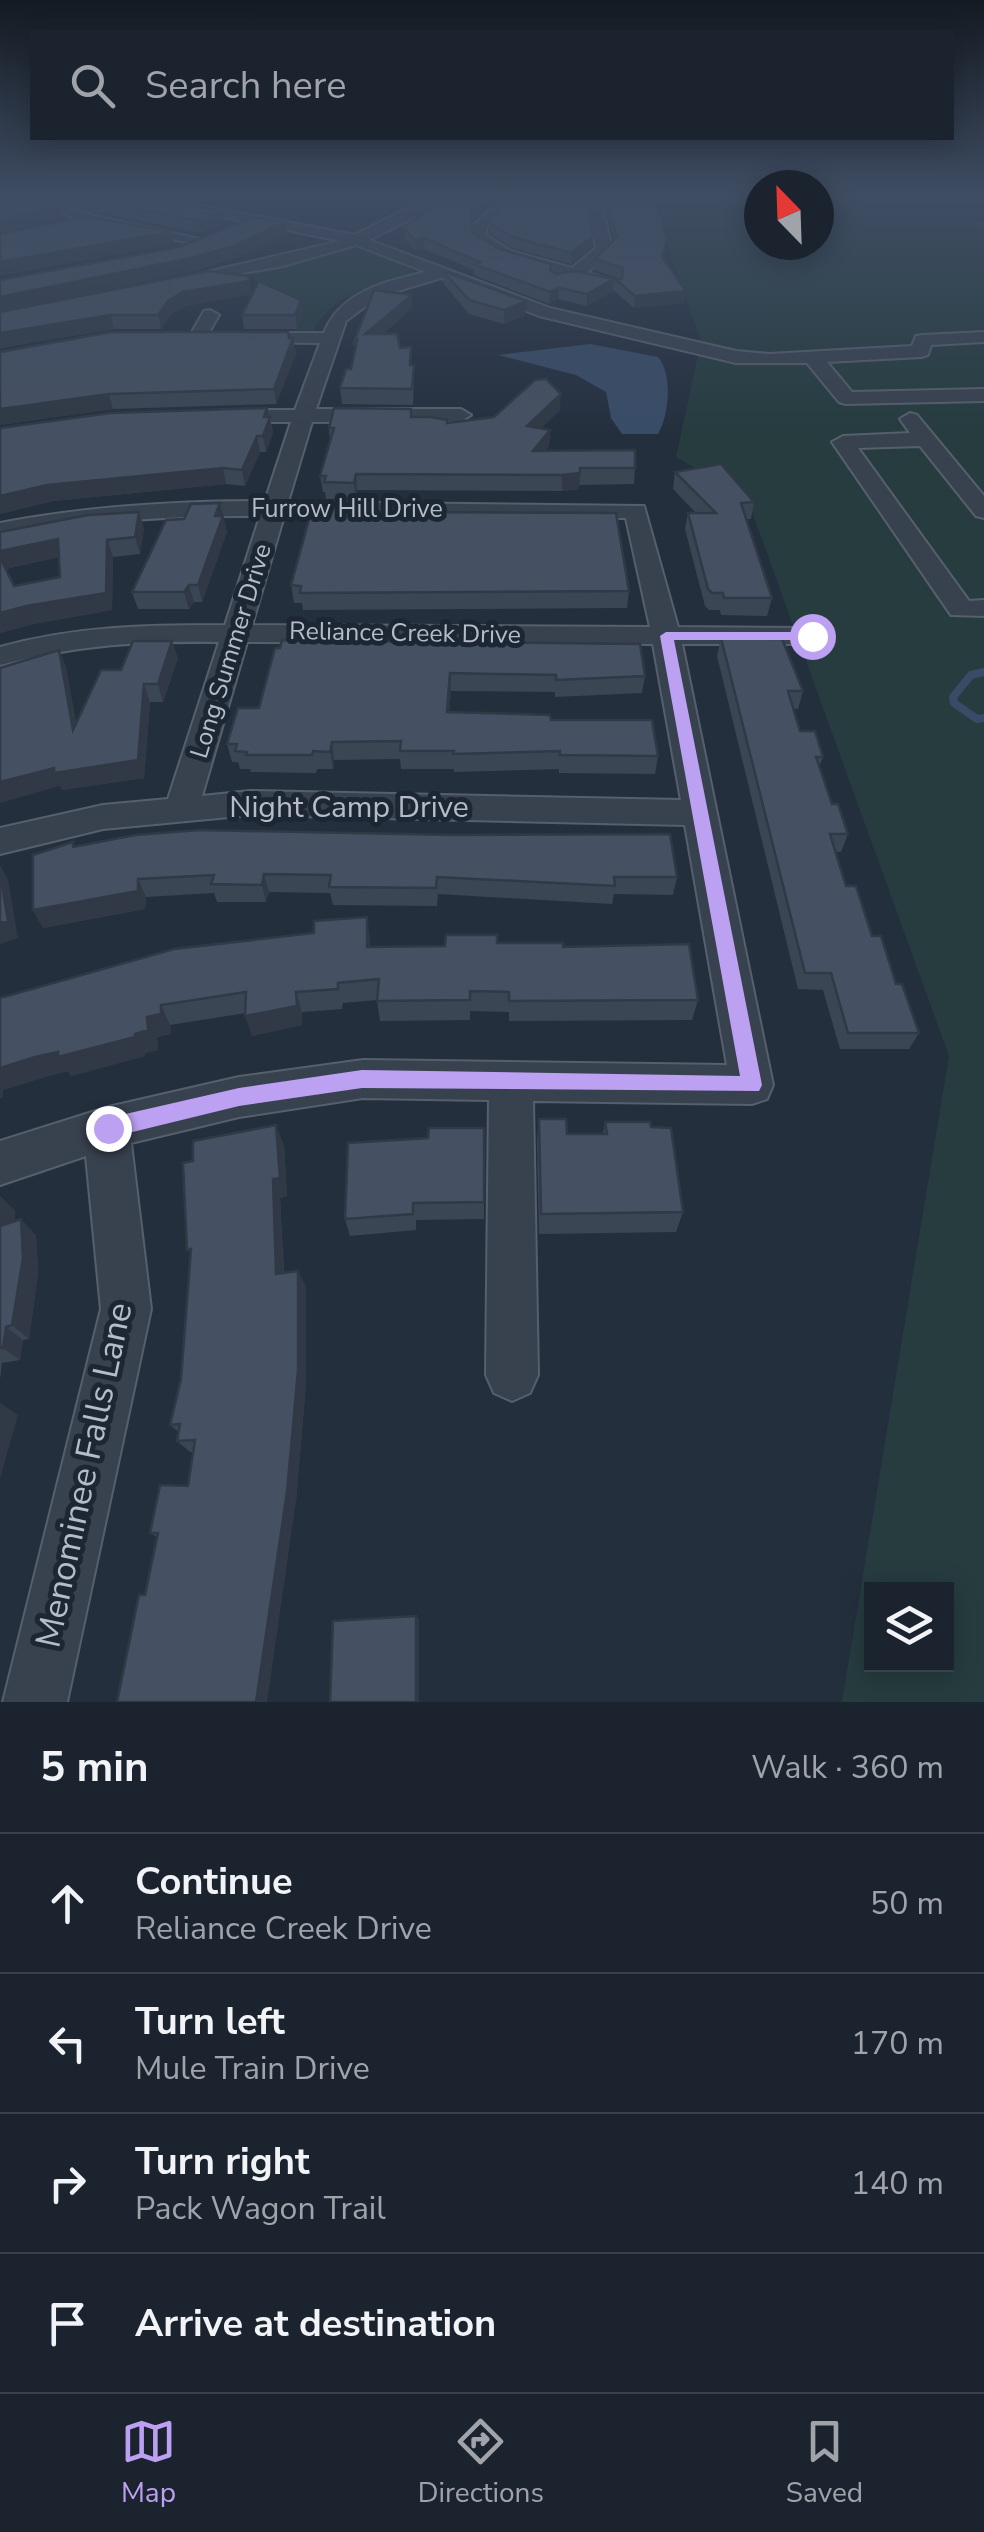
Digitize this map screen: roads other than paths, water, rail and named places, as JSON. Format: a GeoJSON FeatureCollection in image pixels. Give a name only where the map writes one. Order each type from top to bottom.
{"type":"FeatureCollection","features":[{"type":"Feature","properties":{"kind":"street"},"geometry":{"type":"LineString","coordinates":[[165,286],[218,275]]}},
{"type":"Feature","properties":{"kind":"street","name":"Long Summer Drive"},"geometry":{"type":"LineString","coordinates":[[182,808],[303,416],[338,319],[360,300],[434,275]]}},
{"type":"Feature","properties":{"kind":"street"},"geometry":{"type":"LineString","coordinates":[[447,275],[508,300],[752,358],[984,352]]}},
{"type":"Feature","properties":{"kind":"street"},"geometry":{"type":"LineString","coordinates":[[508,300],[571,275]]}},
{"type":"Feature","properties":{"kind":"street"},"geometry":{"type":"LineString","coordinates":[[580,275],[614,285]]}},
{"type":"Feature","properties":{"kind":"street"},"geometry":{"type":"LineString","coordinates":[[210,316],[190,337],[330,338]]}},
{"type":"Feature","properties":{"kind":"street"},"geometry":{"type":"LineString","coordinates":[[921,351],[922,340],[984,337]]}},
{"type":"Feature","properties":{"kind":"street"},"geometry":{"type":"LineString","coordinates":[[812,358],[846,398],[984,395]]}},
{"type":"Feature","properties":{"kind":"street"},"geometry":{"type":"LineString","coordinates":[[895,398],[984,511]]}},
{"type":"Feature","properties":{"kind":"street"},"geometry":{"type":"LineString","coordinates":[[199,416],[461,415]]}},
{"type":"Feature","properties":{"kind":"street"},"geometry":{"type":"LineString","coordinates":[[924,439],[843,442],[961,609],[984,608]]}},
{"type":"Feature","properties":{"kind":"street","name":"Furrow Hill Drive"},"geometry":{"type":"LineString","coordinates":[[0,530],[133,510],[636,511],[666,636]]}},
{"type":"Feature","properties":{"kind":"street","name":"Reliance Creek Drive"},"geometry":{"type":"LineString","coordinates":[[0,656],[46,643],[122,632],[812,636]]}},
{"type":"Feature","properties":{"kind":"street"},"geometry":{"type":"LineString","coordinates":[[0,1163],[108,1128],[239,1097],[362,1079],[752,1085],[666,636]]}},
{"type":"Feature","properties":{"kind":"street","name":"Night Camp Drive"},"geometry":{"type":"LineString","coordinates":[[0,841],[103,817],[250,803],[701,812]]}},
{"type":"Feature","properties":{"kind":"street"},"geometry":{"type":"LineString","coordinates":[[511,1082],[512,1376]]}},
{"type":"Feature","properties":{"kind":"street","name":"Menominee Falls Lane"},"geometry":{"type":"LineString","coordinates":[[35,1702],[126,1309],[108,1128]]}},
{"type":"Feature","properties":{"kind":"water"},"geometry":{"type":"Polygon","coordinates":[[[590,344],[658,357],[666,374],[668,395],[658,434],[622,434],[611,418],[606,392],[576,375],[498,355],[590,344]]]}},
{"type":"Feature","properties":{"kind":"waterway"},"geometry":{"type":"LineString","coordinates":[[984,672],[971,675],[953,697],[954,703],[977,719],[984,718]]}}]}
